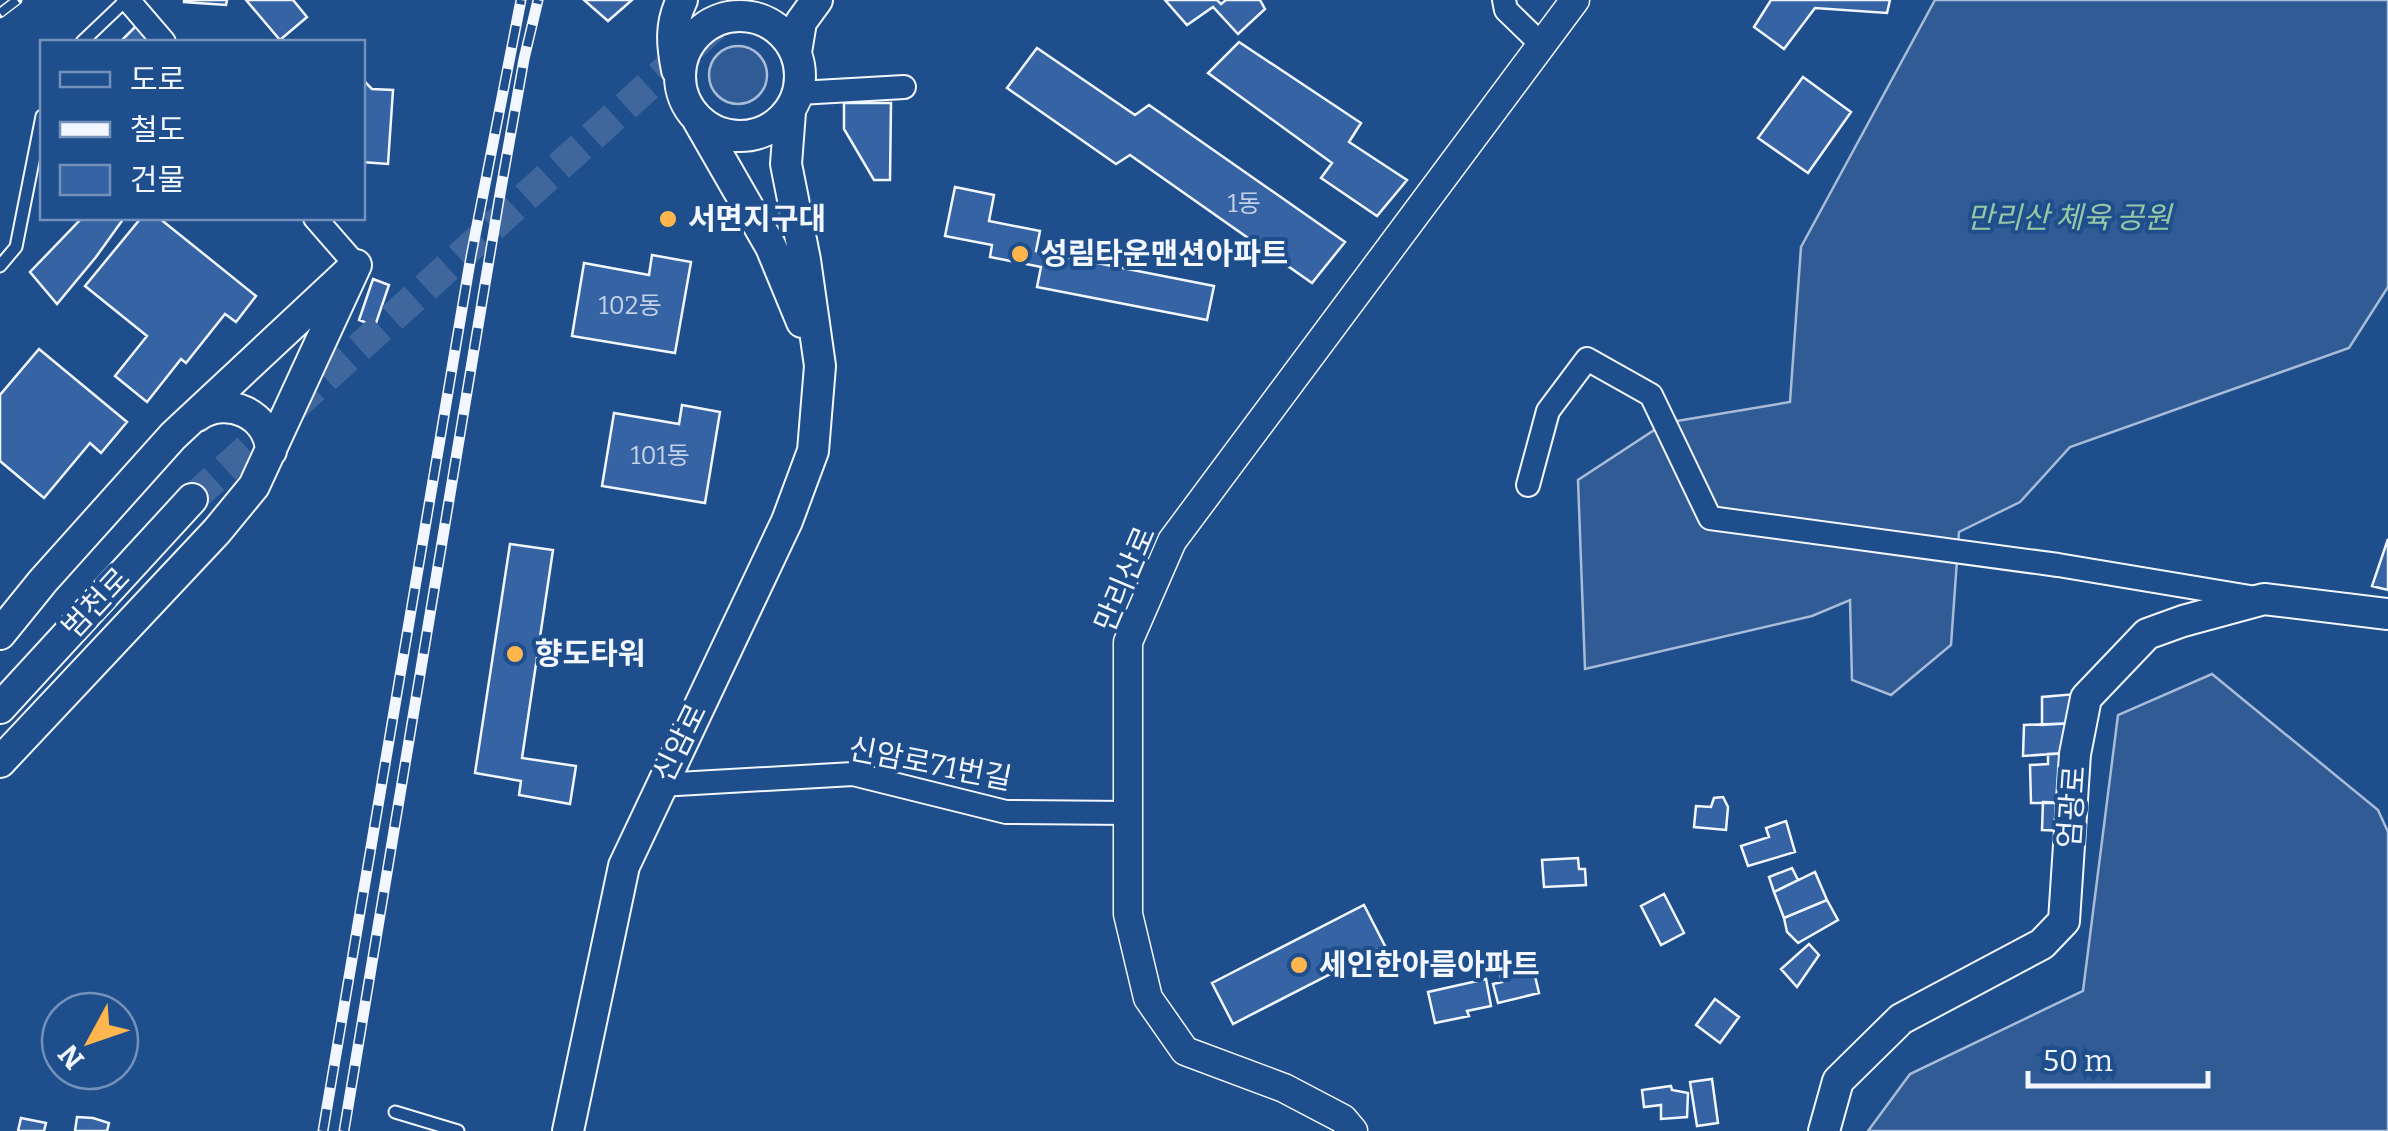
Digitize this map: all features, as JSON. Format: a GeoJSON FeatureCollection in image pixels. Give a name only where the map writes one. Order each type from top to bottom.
{"type":"FeatureCollection","features":[{"type":"Feature","properties":{"kind":"main road"},"geometry":{"type":"LineString","coordinates":[[682,0],[675,14],[672,43],[686,103],[771,248],[820,366]]}},
{"type":"Feature","properties":{"kind":"main road"},"geometry":{"type":"LineString","coordinates":[[796,52],[801,22],[817,0]]}},
{"type":"Feature","properties":{"kind":"main road"},"geometry":{"type":"LineString","coordinates":[[680,84],[680,65],[698,32],[733,16],[753,16],[771,24],[786,36],[796,52],[801,73],[786,164],[820,366]]}},
{"type":"Feature","properties":{"kind":"main road"},"geometry":{"type":"LineString","coordinates":[[698,120],[715,132],[735,137],[756,135],[775,126],[794,103]]}},
{"type":"Feature","properties":{"kind":"main road"},"geometry":{"type":"LineString","coordinates":[[0,634],[173,436],[356,265]]}},
{"type":"Feature","properties":{"kind":"main road"},"geometry":{"type":"LineString","coordinates":[[0,762],[217,531],[254,486],[356,265]]}},
{"type":"Feature","properties":{"kind":"main road","name":"신암로"},"geometry":{"type":"LineString","coordinates":[[568,1131],[624,866],[787,521],[814,451],[820,366]]}},
{"type":"Feature","properties":{"kind":"main road"},"geometry":{"type":"LineString","coordinates":[[173,436],[203,412],[223,406],[241,409],[259,422],[270,440],[271,451]]}},
{"type":"Feature","properties":{"kind":"main road","name":"범천로"},"geometry":{"type":"LineString","coordinates":[[0,708],[192,498]]}},
{"type":"Feature","properties":{"kind":"main road","name":"엄광로"},"geometry":{"type":"LineString","coordinates":[[1824,1131],[1838,1081],[1902,1020],[2042,944],[2064,921],[2075,754],[2086,698],[2146,634],[2183,620],[2264,600],[2388,614]]}},
{"type":"Feature","properties":{"kind":"street"},"geometry":{"type":"LineString","coordinates":[[127,0],[162,40]]}},
{"type":"Feature","properties":{"kind":"street"},"geometry":{"type":"LineString","coordinates":[[1504,0],[1506,10],[1542,45]]}},
{"type":"Feature","properties":{"kind":"street","name":"만리산로"},"geometry":{"type":"LineString","coordinates":[[1353,1131],[1343,1119],[1284,1088],[1185,1051],[1148,998],[1128,914],[1128,642],[1172,541],[1575,0]]}},
{"type":"Feature","properties":{"kind":"street"},"geometry":{"type":"LineString","coordinates":[[794,103],[904,87]]}},
{"type":"Feature","properties":{"kind":"street"},"geometry":{"type":"LineString","coordinates":[[317,220],[356,265]]}},
{"type":"Feature","properties":{"kind":"street"},"geometry":{"type":"LineString","coordinates":[[1528,485],[1548,411],[1588,358],[1651,396],[1710,518],[2058,565],[2264,600]]}},
{"type":"Feature","properties":{"kind":"street","name":"신암로71번길"},"geometry":{"type":"LineString","coordinates":[[660,785],[853,774],[1006,812],[1128,813]]}},
{"type":"Feature","properties":{"kind":"lane"},"geometry":{"type":"LineString","coordinates":[[84,40],[127,0]]}},
{"type":"Feature","properties":{"kind":"lane"},"geometry":{"type":"LineString","coordinates":[[0,266],[16,247],[40,126]]}},
{"type":"Feature","properties":{"kind":"lane"},"geometry":{"type":"LineString","coordinates":[[394,1112],[458,1131]]}},
{"type":"Feature","properties":{"kind":"shaded area","name":"만리산 체육 공원"},"geometry":{"type":"Polygon","coordinates":[[[1935,0],[2388,0],[2388,287],[2349,348],[2070,447],[2020,502],[1959,532],[1951,645],[1891,695],[1852,680],[1850,600],[1812,616],[1585,669],[1578,480],[1665,423],[1790,402],[1801,247],[1935,0]]]}},
{"type":"Feature","properties":{"kind":"shaded area"},"geometry":{"type":"Polygon","coordinates":[[[738,46],[758,55],[767,75],[758,95],[738,104],[718,95],[709,75],[718,55],[738,46]]]}},
{"type":"Feature","properties":{"kind":"shaded area"},"geometry":{"type":"Polygon","coordinates":[[[2212,674],[2378,810],[2388,832],[2388,1131],[1868,1131],[1910,1074],[2083,991],[2118,715],[2212,674]]]}},
{"type":"Feature","properties":{"kind":"building"},"geometry":{"type":"Polygon","coordinates":[[[184,0],[227,0],[226,5],[184,0]]]}},
{"type":"Feature","properties":{"kind":"building"},"geometry":{"type":"Polygon","coordinates":[[[246,0],[293,0],[307,17],[280,40],[246,0]]]}},
{"type":"Feature","properties":{"kind":"building"},"geometry":{"type":"Polygon","coordinates":[[[584,0],[632,0],[608,21],[584,0]]]}},
{"type":"Feature","properties":{"kind":"building"},"geometry":{"type":"Polygon","coordinates":[[[1165,0],[1217,0],[1221,4],[1226,0],[1260,0],[1265,9],[1238,34],[1213,7],[1187,25],[1165,0]]]}},
{"type":"Feature","properties":{"kind":"building"},"geometry":{"type":"Polygon","coordinates":[[[1771,0],[1890,0],[1887,13],[1815,8],[1784,49],[1754,27],[1771,0]]]}},
{"type":"Feature","properties":{"kind":"building"},"geometry":{"type":"Polygon","coordinates":[[[138,24],[150,40],[122,40],[138,24]]]}},
{"type":"Feature","properties":{"kind":"building"},"geometry":{"type":"Polygon","coordinates":[[[1239,42],[1361,123],[1349,142],[1407,180],[1377,216],[1321,178],[1332,163],[1208,73],[1239,42]]]}},
{"type":"Feature","properties":{"kind":"building"},"geometry":{"type":"Polygon","coordinates":[[[1037,48],[1135,115],[1149,105],[1345,242],[1312,283],[1130,155],[1116,164],[1007,88],[1037,48]]]}},
{"type":"Feature","properties":{"kind":"building"},"geometry":{"type":"Polygon","coordinates":[[[1803,77],[1851,112],[1808,173],[1758,138],[1803,77]]]}},
{"type":"Feature","properties":{"kind":"building"},"geometry":{"type":"Polygon","coordinates":[[[365,82],[372,89],[393,90],[388,164],[365,162],[365,82]]]}},
{"type":"Feature","properties":{"kind":"building"},"geometry":{"type":"Polygon","coordinates":[[[844,103],[891,103],[890,180],[874,180],[844,129],[844,103]]]}},
{"type":"Feature","properties":{"kind":"building","name":"성림타운맨션아파트"},"geometry":{"type":"Polygon","coordinates":[[[955,187],[994,195],[989,221],[1040,231],[1036,251],[1214,286],[1207,320],[1037,287],[1041,267],[990,257],[992,245],[945,236],[955,187]]]}},
{"type":"Feature","properties":{"kind":"building"},"geometry":{"type":"Polygon","coordinates":[[[80,220],[123,220],[57,304],[30,272],[80,220]]]}},
{"type":"Feature","properties":{"kind":"building"},"geometry":{"type":"Polygon","coordinates":[[[139,220],[161,220],[256,296],[236,322],[225,314],[186,363],[181,359],[147,402],[115,376],[147,336],[85,286],[139,220]]]}},
{"type":"Feature","properties":{"kind":"building"},"geometry":{"type":"Polygon","coordinates":[[[652,255],[691,262],[675,353],[572,336],[584,263],[649,275],[652,255]]]}},
{"type":"Feature","properties":{"kind":"building"},"geometry":{"type":"Polygon","coordinates":[[[373,279],[389,285],[375,326],[359,320],[373,279]]]}},
{"type":"Feature","properties":{"kind":"building"},"geometry":{"type":"Polygon","coordinates":[[[39,349],[127,422],[101,453],[90,443],[44,498],[0,461],[0,395],[39,349]]]}},
{"type":"Feature","properties":{"kind":"building"},"geometry":{"type":"Polygon","coordinates":[[[682,405],[720,412],[705,503],[602,486],[614,413],[679,424],[682,405]]]}},
{"type":"Feature","properties":{"kind":"building"},"geometry":{"type":"Polygon","coordinates":[[[2388,539],[2388,590],[2372,586],[2388,539]]]}},
{"type":"Feature","properties":{"kind":"building","name":"향도타워"},"geometry":{"type":"Polygon","coordinates":[[[510,544],[553,550],[522,758],[576,766],[570,804],[519,795],[521,781],[475,773],[510,544]]]}},
{"type":"Feature","properties":{"kind":"building"},"geometry":{"type":"Polygon","coordinates":[[[2076,694],[2074,723],[2042,725],[2042,697],[2076,694]]]}},
{"type":"Feature","properties":{"kind":"building"},"geometry":{"type":"Polygon","coordinates":[[[2074,723],[2066,753],[2023,756],[2024,725],[2074,723]]]}},
{"type":"Feature","properties":{"kind":"building"},"geometry":{"type":"Polygon","coordinates":[[[2066,753],[2067,803],[2031,803],[2030,765],[2048,764],[2048,754],[2066,753]]]}},
{"type":"Feature","properties":{"kind":"building"},"geometry":{"type":"Polygon","coordinates":[[[1723,797],[1728,807],[1726,830],[1694,827],[1696,806],[1711,807],[1714,798],[1723,797]]]}},
{"type":"Feature","properties":{"kind":"building"},"geometry":{"type":"Polygon","coordinates":[[[2043,802],[2067,803],[2066,831],[2042,830],[2043,802]]]}},
{"type":"Feature","properties":{"kind":"building"},"geometry":{"type":"Polygon","coordinates":[[[1786,821],[1795,852],[1748,866],[1741,846],[1769,837],[1766,828],[1786,821]]]}},
{"type":"Feature","properties":{"kind":"building"},"geometry":{"type":"Polygon","coordinates":[[[1578,858],[1579,869],[1585,869],[1586,885],[1544,887],[1542,860],[1578,858]]]}},
{"type":"Feature","properties":{"kind":"building"},"geometry":{"type":"Polygon","coordinates":[[[1792,868],[1798,880],[1774,892],[1769,877],[1792,868]]]}},
{"type":"Feature","properties":{"kind":"building"},"geometry":{"type":"Polygon","coordinates":[[[1815,872],[1827,900],[1784,918],[1774,892],[1815,872]]]}},
{"type":"Feature","properties":{"kind":"building"},"geometry":{"type":"Polygon","coordinates":[[[1664,894],[1684,933],[1661,945],[1641,906],[1664,894]]]}},
{"type":"Feature","properties":{"kind":"building"},"geometry":{"type":"Polygon","coordinates":[[[1827,900],[1838,920],[1798,943],[1787,932],[1784,918],[1827,900]]]}},
{"type":"Feature","properties":{"kind":"building","name":"세인한아름아파트"},"geometry":{"type":"Polygon","coordinates":[[[1364,905],[1385,946],[1233,1024],[1212,983],[1364,905]]]}},
{"type":"Feature","properties":{"kind":"building"},"geometry":{"type":"Polygon","coordinates":[[[1809,944],[1819,955],[1797,987],[1781,969],[1809,944]]]}},
{"type":"Feature","properties":{"kind":"building"},"geometry":{"type":"Polygon","coordinates":[[[1531,959],[1539,993],[1498,1003],[1493,984],[1502,982],[1498,968],[1531,959]]]}},
{"type":"Feature","properties":{"kind":"building"},"geometry":{"type":"Polygon","coordinates":[[[1486,979],[1491,1006],[1467,1011],[1469,1016],[1435,1023],[1428,992],[1486,979]]]}},
{"type":"Feature","properties":{"kind":"building"},"geometry":{"type":"Polygon","coordinates":[[[1715,999],[1739,1017],[1720,1043],[1696,1025],[1715,999]]]}},
{"type":"Feature","properties":{"kind":"building"},"geometry":{"type":"Polygon","coordinates":[[[1712,1079],[1718,1123],[1697,1126],[1690,1082],[1712,1079]]]}},
{"type":"Feature","properties":{"kind":"building"},"geometry":{"type":"Polygon","coordinates":[[[1671,1086],[1672,1090],[1688,1093],[1687,1117],[1661,1119],[1661,1105],[1644,1107],[1642,1090],[1671,1086]]]}},
{"type":"Feature","properties":{"kind":"building"},"geometry":{"type":"Polygon","coordinates":[[[77,1117],[109,1123],[107,1131],[75,1131],[77,1117]]]}},
{"type":"Feature","properties":{"kind":"building"},"geometry":{"type":"Polygon","coordinates":[[[21,1118],[46,1123],[44,1131],[18,1131],[21,1118]]]}},
{"type":"Feature","properties":{"kind":"tunnel"},"geometry":{"type":"LineString","coordinates":[[192,499],[743,0]]}},
{"type":"Feature","properties":{"kind":"railway"},"geometry":{"type":"LineString","coordinates":[[0,13],[17,0]]}},
{"type":"Feature","properties":{"kind":"railway"},"geometry":{"type":"LineString","coordinates":[[323,1131],[471,256],[521,0]]}},
{"type":"Feature","properties":{"kind":"railway"},"geometry":{"type":"LineString","coordinates":[[344,1131],[500,194],[538,0]]}},
{"type":"Feature","properties":{"kind":"place","name":"서면지구대"},"geometry":{"type":"Point","coordinates":[668,219]}},
{"type":"Feature","properties":{"kind":"place","name":"성림타운맨션아파트"},"geometry":{"type":"Point","coordinates":[1020,254]}},
{"type":"Feature","properties":{"kind":"place","name":"향도타워"},"geometry":{"type":"Point","coordinates":[515,654]}},
{"type":"Feature","properties":{"kind":"place","name":"세인한아름아파트"},"geometry":{"type":"Point","coordinates":[1299,965]}}]}
